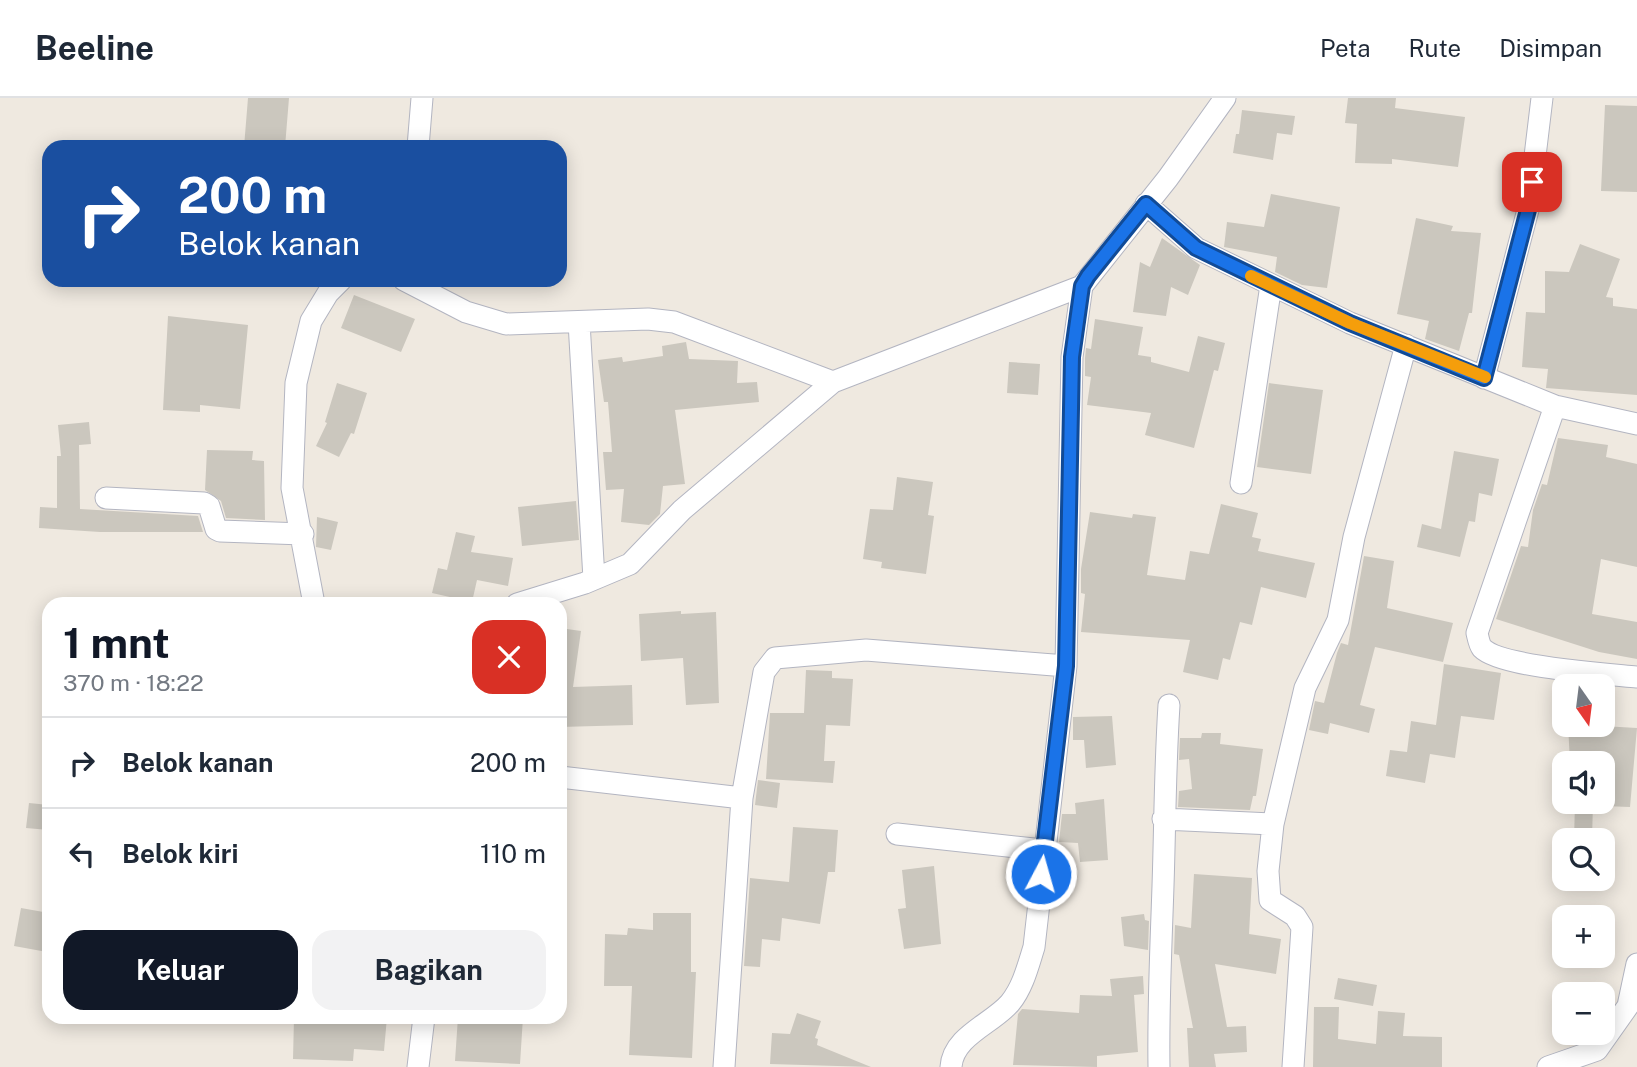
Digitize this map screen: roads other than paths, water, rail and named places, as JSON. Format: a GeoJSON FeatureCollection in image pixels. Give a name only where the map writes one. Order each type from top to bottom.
{"type":"FeatureCollection","features":[{"type":"Feature","properties":{"kind":"street"},"geometry":{"type":"LineString","coordinates":[[419,140],[422,98]]}},
{"type":"Feature","properties":{"kind":"street"},"geometry":{"type":"LineString","coordinates":[[951,1067],[956,1050],[964,1040],[997,1017],[1012,1000],[1023,980],[1034,947],[1066,666],[1072,357],[1082,286],[1225,98]]}},
{"type":"Feature","properties":{"kind":"street"},"geometry":{"type":"LineString","coordinates":[[1484,378],[1529,206],[1542,98]]}},
{"type":"Feature","properties":{"kind":"street"},"geometry":{"type":"LineString","coordinates":[[1146,204],[1196,248],[1270,285],[1555,406],[1637,424]]}},
{"type":"Feature","properties":{"kind":"street"},"geometry":{"type":"LineString","coordinates":[[1241,484],[1270,285]]}},
{"type":"Feature","properties":{"kind":"street"},"geometry":{"type":"LineString","coordinates":[[539,597],[594,579],[635,560],[682,510],[833,382],[1082,286]]}},
{"type":"Feature","properties":{"kind":"street"},"geometry":{"type":"LineString","coordinates":[[313,597],[291,469],[296,383],[311,321],[334,287]]}},
{"type":"Feature","properties":{"kind":"street"},"geometry":{"type":"LineString","coordinates":[[418,287],[466,312],[506,324],[648,319],[674,322],[833,382]]}},
{"type":"Feature","properties":{"kind":"street"},"geometry":{"type":"LineString","coordinates":[[579,322],[594,579]]}},
{"type":"Feature","properties":{"kind":"street"},"geometry":{"type":"LineString","coordinates":[[1293,1067],[1302,927],[1295,916],[1270,900],[1268,871],[1273,824],[1304,688],[1338,620],[1354,537],[1406,345]]}},
{"type":"Feature","properties":{"kind":"street"},"geometry":{"type":"LineString","coordinates":[[1555,406],[1477,633],[1479,641],[1483,648],[1510,661],[1637,677]]}},
{"type":"Feature","properties":{"kind":"street"},"geometry":{"type":"LineString","coordinates":[[106,498],[204,503],[211,511],[216,529],[220,531],[303,534]]}},
{"type":"Feature","properties":{"kind":"street"},"geometry":{"type":"LineString","coordinates":[[724,1067],[742,798],[764,672],[775,658],[866,650],[1066,666]]}},
{"type":"Feature","properties":{"kind":"street"},"geometry":{"type":"LineString","coordinates":[[1159,1067],[1158,962],[1169,705]]}},
{"type":"Feature","properties":{"kind":"street"},"geometry":{"type":"LineString","coordinates":[[567,778],[742,798]]}},
{"type":"Feature","properties":{"kind":"street"},"geometry":{"type":"LineString","coordinates":[[1164,819],[1273,824]]}},
{"type":"Feature","properties":{"kind":"street"},"geometry":{"type":"LineString","coordinates":[[897,834],[1043,850]]}},
{"type":"Feature","properties":{"kind":"street"},"geometry":{"type":"LineString","coordinates":[[1598,1067],[1628,1006],[1637,964]]}},
{"type":"Feature","properties":{"kind":"street"},"geometry":{"type":"LineString","coordinates":[[1548,1067],[1597,1050],[1628,1006]]}},
{"type":"Feature","properties":{"kind":"street"},"geometry":{"type":"LineString","coordinates":[[418,1067],[423,1024]]}}]}
